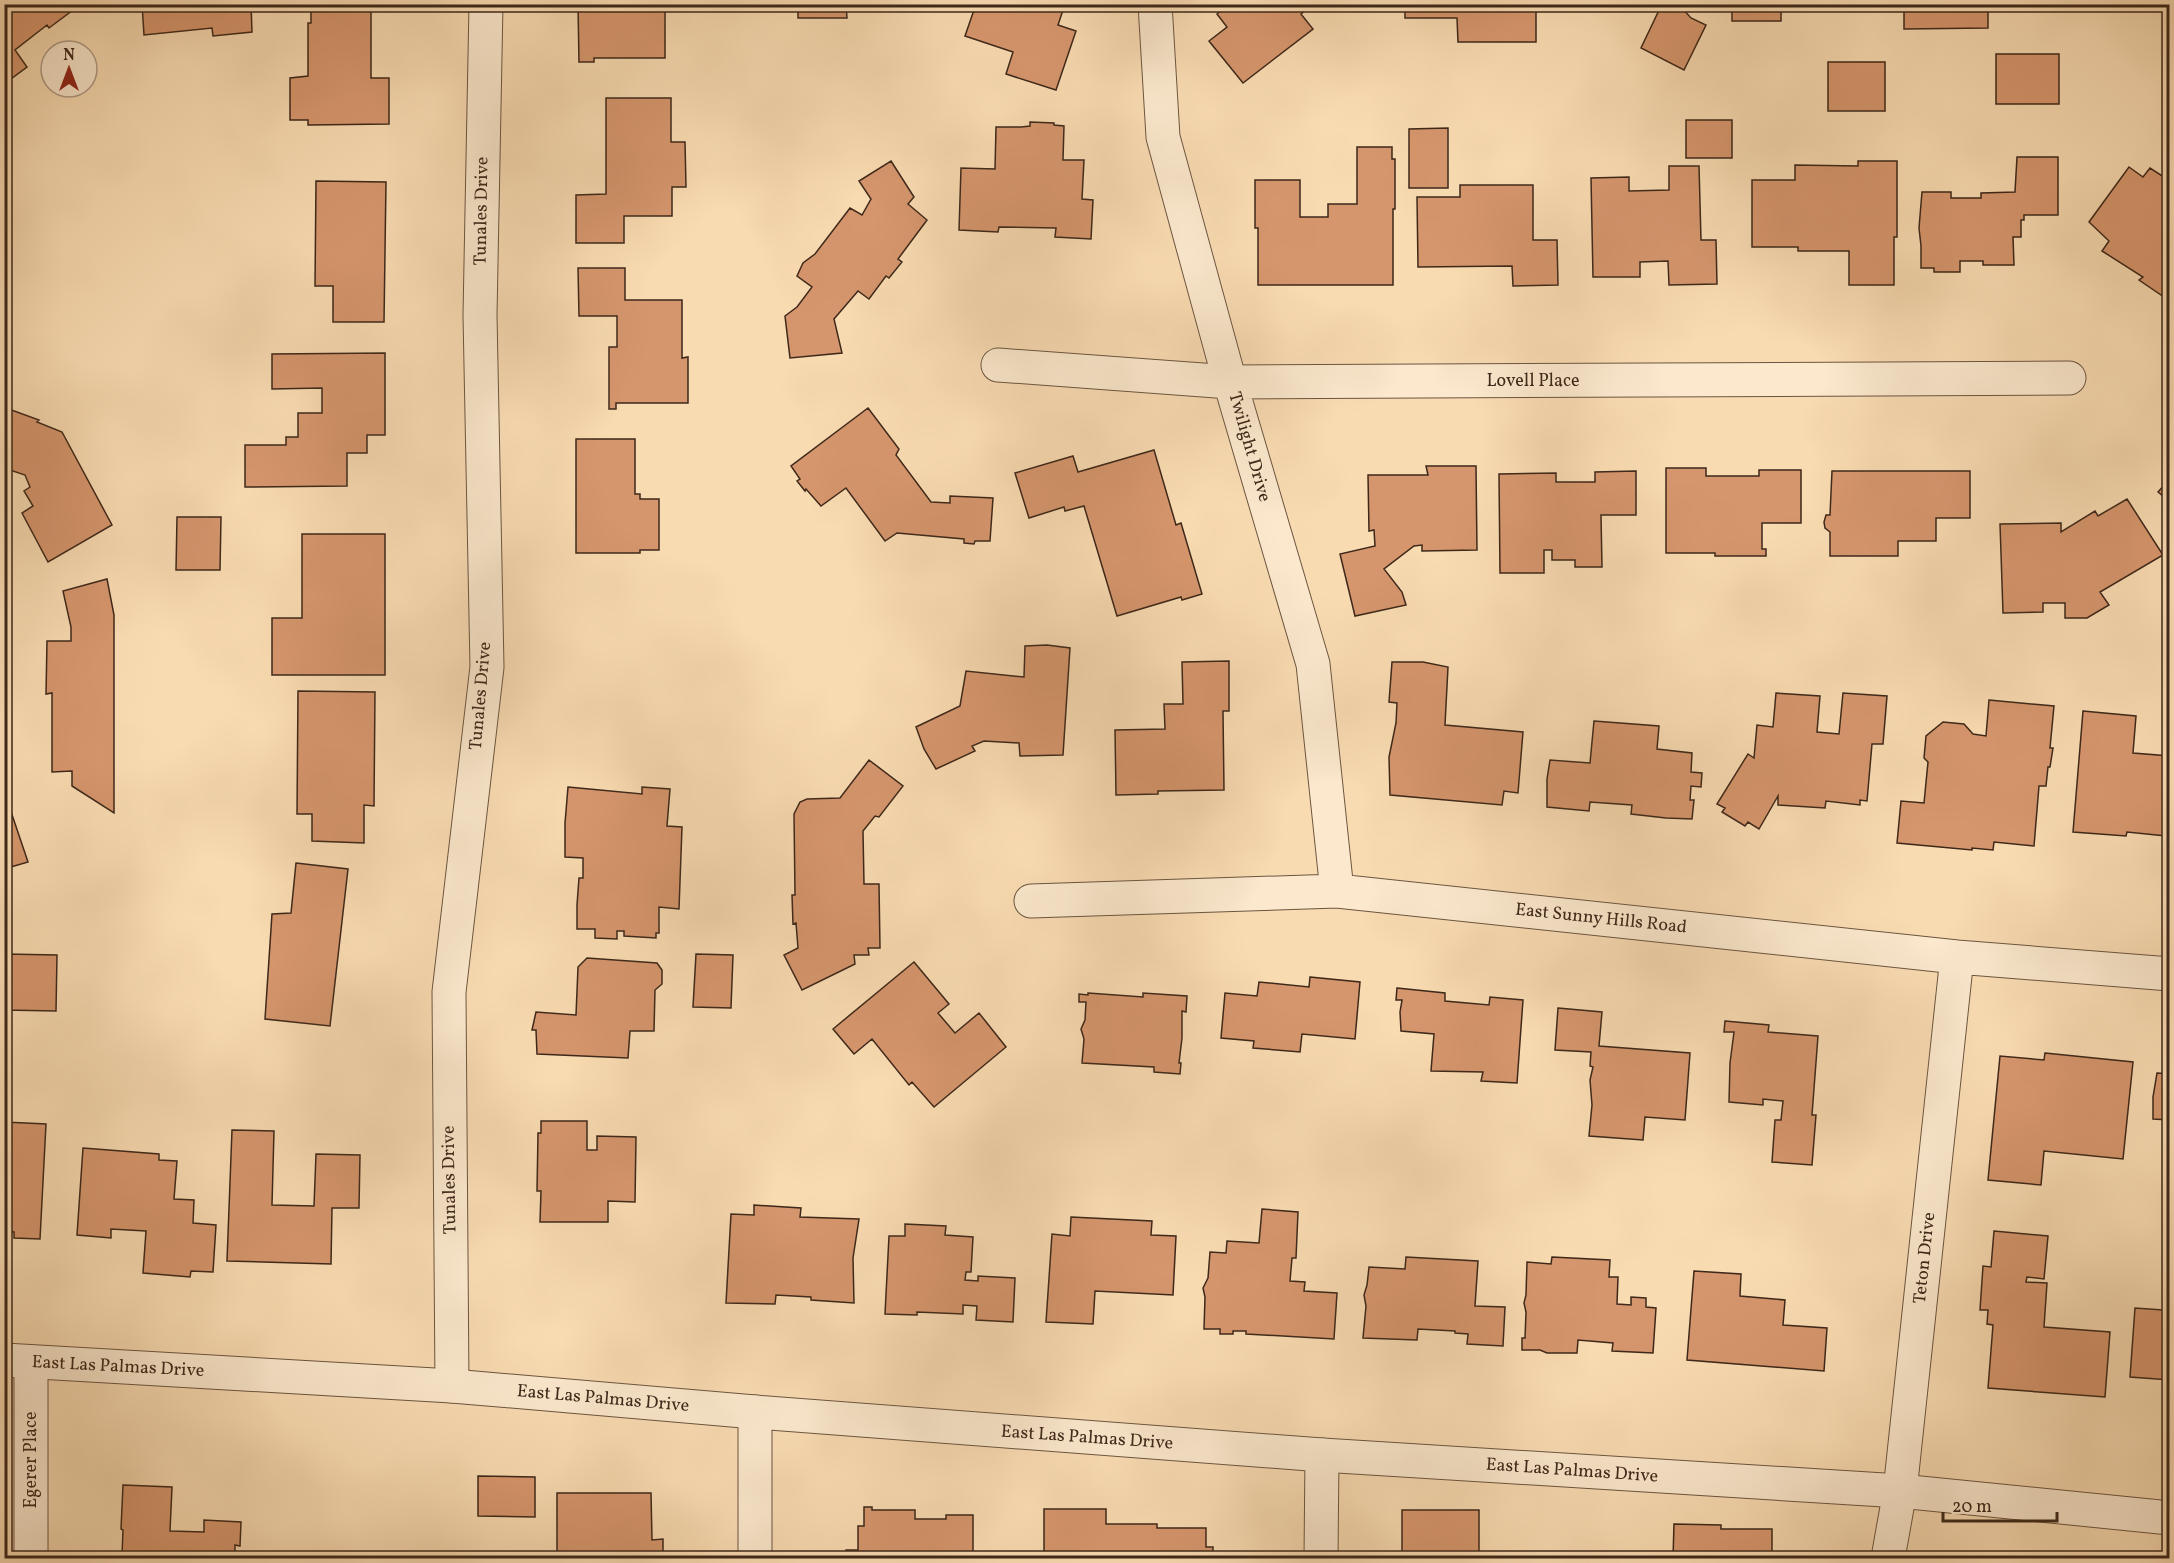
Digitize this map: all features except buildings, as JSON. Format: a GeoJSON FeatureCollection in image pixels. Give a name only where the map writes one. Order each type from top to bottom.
{"type":"FeatureCollection","features":[{"type":"Feature","properties":{"kind":"street","name":"Tunales Drive"},"geometry":{"type":"LineString","coordinates":[[452,1386],[448,992],[487,667],[480,315],[486,4]]}},
{"type":"Feature","properties":{"kind":"street","name":"Twilight Drive"},"geometry":{"type":"LineString","coordinates":[[1155,4],[1163,137],[1230,382],[1313,664],[1337,891]]}},
{"type":"Feature","properties":{"kind":"street","name":"Lovell Place"},"geometry":{"type":"LineString","coordinates":[[998,365],[1230,382],[2070,378]]}},
{"type":"Feature","properties":{"kind":"street","name":"East Sunny Hills Road"},"geometry":{"type":"LineString","coordinates":[[1031,901],[1337,891],[1957,957],[2169,974]]}},
{"type":"Feature","properties":{"kind":"street","name":"Teton Drive"},"geometry":{"type":"LineString","coordinates":[[1888,1558],[1900,1491],[1957,957]]}},
{"type":"Feature","properties":{"kind":"street","name":"East Las Palmas Drive"},"geometry":{"type":"LineString","coordinates":[[18,1361],[452,1386],[755,1412],[1322,1455],[1900,1491],[2169,1518]]}},
{"type":"Feature","properties":{"kind":"street","name":"Egerer Place"},"geometry":{"type":"LineString","coordinates":[[18,1361],[31,1558]]}},
{"type":"Feature","properties":{"kind":"street"},"geometry":{"type":"LineString","coordinates":[[755,1412],[755,1558]]}},
{"type":"Feature","properties":{"kind":"street"},"geometry":{"type":"LineString","coordinates":[[1321,1558],[1322,1455]]}}]}
